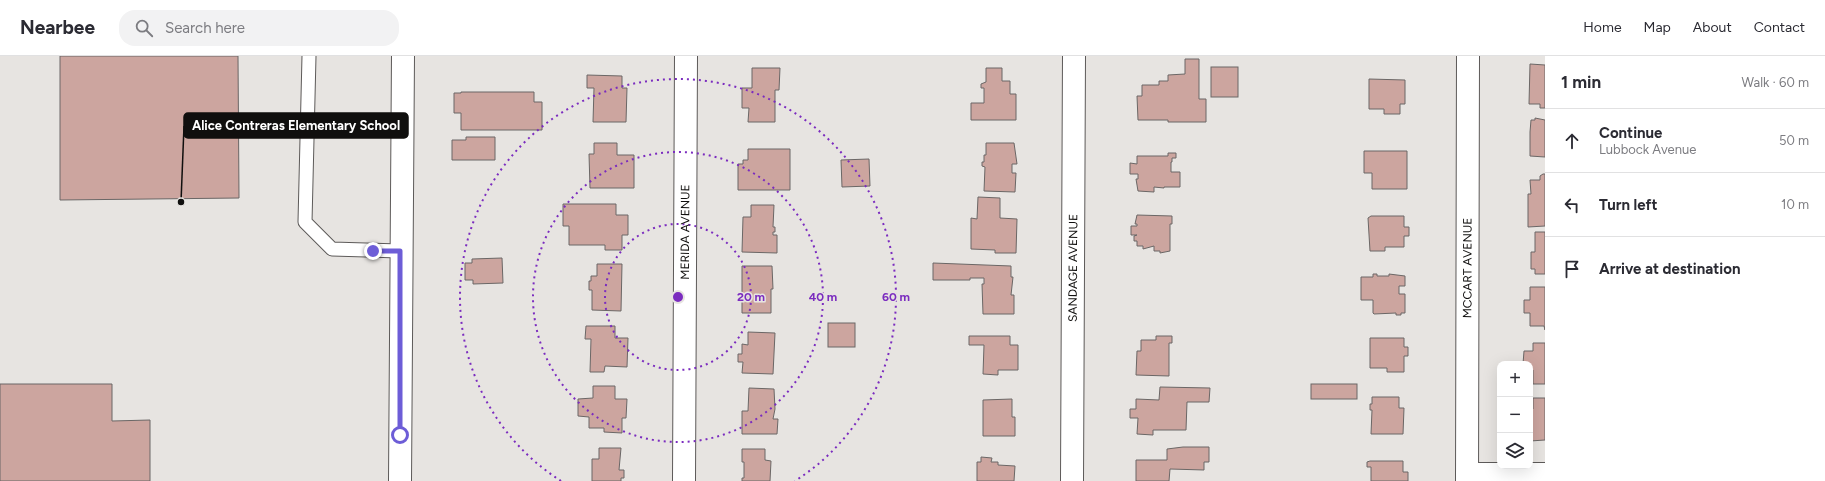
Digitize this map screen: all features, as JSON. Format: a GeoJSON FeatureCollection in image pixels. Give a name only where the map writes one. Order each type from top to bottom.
{"type":"FeatureCollection","features":[{"type":"Feature","properties":{"kind":"street"},"geometry":{"type":"LineString","coordinates":[[400,481],[400,251],[403,56]]}},
{"type":"Feature","properties":{"kind":"street","name":"MERIDA AVENUE"},"geometry":{"type":"LineString","coordinates":[[684,481],[686,56]]}},
{"type":"Feature","properties":{"kind":"street","name":"SANDAGE AVENUE"},"geometry":{"type":"LineString","coordinates":[[1072,481],[1074,56]]}},
{"type":"Feature","properties":{"kind":"street","name":"MCCART AVENUE"},"geometry":{"type":"LineString","coordinates":[[1467,478],[1468,56]]}},
{"type":"Feature","properties":{"kind":"street"},"geometry":{"type":"LineString","coordinates":[[1467,478],[1545,474]]}},
{"type":"Feature","properties":{"kind":"lane"},"geometry":{"type":"LineString","coordinates":[[308,56],[305,222],[332,249],[400,251]]}},
{"type":"Feature","properties":{"kind":"building"},"geometry":{"type":"Polygon","coordinates":[[[60,56],[238,56],[239,198],[60,200],[60,56]]]}},
{"type":"Feature","properties":{"kind":"building"},"geometry":{"type":"Polygon","coordinates":[[[1185,59],[1199,59],[1199,99],[1206,99],[1206,122],[1138,120],[1137,96],[1142,96],[1142,85],[1159,85],[1159,81],[1168,81],[1168,75],[1185,74],[1185,59]]]}},
{"type":"Feature","properties":{"kind":"building"},"geometry":{"type":"Polygon","coordinates":[[[1530,64],[1545,65],[1545,108],[1540,108],[1540,104],[1529,104],[1530,64]]]}},
{"type":"Feature","properties":{"kind":"building"},"geometry":{"type":"Polygon","coordinates":[[[1211,67],[1238,67],[1238,97],[1211,97],[1211,67]]]}},
{"type":"Feature","properties":{"kind":"building"},"geometry":{"type":"Polygon","coordinates":[[[752,68],[780,68],[779,90],[775,90],[775,122],[748,122],[749,108],[742,108],[742,88],[752,88],[752,68]]]}},
{"type":"Feature","properties":{"kind":"building"},"geometry":{"type":"Polygon","coordinates":[[[986,68],[1002,68],[1002,81],[1010,81],[1010,94],[1016,94],[1016,120],[971,120],[971,103],[984,103],[984,88],[981,88],[981,84],[986,82],[986,68]]]}},
{"type":"Feature","properties":{"kind":"building"},"geometry":{"type":"Polygon","coordinates":[[[587,75],[622,76],[622,88],[627,88],[626,122],[593,122],[594,88],[587,88],[587,75]]]}},
{"type":"Feature","properties":{"kind":"building"},"geometry":{"type":"Polygon","coordinates":[[[1369,79],[1405,80],[1405,104],[1400,104],[1400,114],[1384,114],[1384,109],[1369,109],[1369,79]]]}},
{"type":"Feature","properties":{"kind":"building"},"geometry":{"type":"Polygon","coordinates":[[[534,92],[534,102],[542,102],[542,130],[461,130],[461,113],[454,113],[454,93],[534,92]]]}},
{"type":"Feature","properties":{"kind":"building"},"geometry":{"type":"Polygon","coordinates":[[[1535,118],[1545,120],[1545,157],[1530,156],[1531,120],[1535,120],[1535,118]]]}},
{"type":"Feature","properties":{"kind":"building"},"geometry":{"type":"Polygon","coordinates":[[[466,137],[495,137],[495,160],[452,160],[452,140],[466,140],[466,137]]]}},
{"type":"Feature","properties":{"kind":"building"},"geometry":{"type":"Polygon","coordinates":[[[594,143],[617,143],[617,155],[634,155],[634,188],[590,188],[589,154],[594,154],[594,143]]]}},
{"type":"Feature","properties":{"kind":"building"},"geometry":{"type":"Polygon","coordinates":[[[986,143],[1014,143],[1017,164],[1012,164],[1012,173],[1016,173],[1015,192],[984,191],[985,167],[982,166],[982,162],[984,162],[984,155],[986,155],[986,143]]]}},
{"type":"Feature","properties":{"kind":"building"},"geometry":{"type":"Polygon","coordinates":[[[748,149],[790,149],[790,190],[738,190],[738,164],[743,164],[743,160],[748,160],[748,149]]]}},
{"type":"Feature","properties":{"kind":"building"},"geometry":{"type":"Polygon","coordinates":[[[1364,151],[1407,151],[1407,189],[1372,189],[1372,173],[1364,173],[1364,151]]]}},
{"type":"Feature","properties":{"kind":"building"},"geometry":{"type":"Polygon","coordinates":[[[1168,153],[1176,153],[1176,158],[1172,158],[1171,172],[1180,172],[1180,187],[1154,187],[1154,192],[1138,191],[1136,179],[1138,179],[1138,174],[1130,174],[1130,163],[1137,164],[1137,156],[1168,156],[1168,153]]]}},
{"type":"Feature","properties":{"kind":"building"},"geometry":{"type":"Polygon","coordinates":[[[869,159],[870,186],[842,187],[841,160],[869,159]]]}},
{"type":"Feature","properties":{"kind":"building"},"geometry":{"type":"Polygon","coordinates":[[[1545,174],[1545,226],[1528,227],[1528,194],[1531,194],[1530,180],[1540,180],[1540,176],[1545,174]]]}},
{"type":"Feature","properties":{"kind":"building"},"geometry":{"type":"Polygon","coordinates":[[[978,197],[1000,198],[1000,218],[1017,219],[1016,253],[995,253],[995,250],[971,249],[971,218],[977,219],[978,197]]]}},
{"type":"Feature","properties":{"kind":"building"},"geometry":{"type":"Polygon","coordinates":[[[563,204],[616,204],[616,215],[628,215],[628,235],[622,235],[622,250],[605,250],[605,245],[569,245],[569,226],[563,226],[563,204]]]}},
{"type":"Feature","properties":{"kind":"building"},"geometry":{"type":"Polygon","coordinates":[[[751,205],[774,205],[773,227],[775,227],[775,232],[773,232],[773,235],[777,235],[777,253],[742,252],[743,217],[751,217],[751,205]]]}},
{"type":"Feature","properties":{"kind":"building"},"geometry":{"type":"Polygon","coordinates":[[[1137,215],[1172,216],[1172,224],[1170,224],[1170,251],[1160,253],[1160,251],[1154,251],[1154,246],[1143,249],[1143,246],[1137,246],[1137,241],[1134,241],[1134,236],[1137,235],[1131,235],[1131,226],[1137,226],[1137,224],[1135,224],[1137,215]]]}},
{"type":"Feature","properties":{"kind":"building"},"geometry":{"type":"Polygon","coordinates":[[[1371,216],[1404,216],[1404,227],[1409,227],[1409,236],[1404,236],[1404,247],[1385,247],[1385,251],[1370,251],[1368,218],[1371,216]]]}},
{"type":"Feature","properties":{"kind":"building"},"geometry":{"type":"Polygon","coordinates":[[[1535,232],[1545,232],[1545,274],[1535,274],[1535,269],[1531,269],[1531,252],[1535,252],[1535,232]]]}},
{"type":"Feature","properties":{"kind":"building"},"geometry":{"type":"Polygon","coordinates":[[[502,258],[503,283],[473,284],[473,280],[465,280],[465,263],[472,263],[472,259],[502,258]]]}},
{"type":"Feature","properties":{"kind":"building"},"geometry":{"type":"Polygon","coordinates":[[[933,263],[1011,266],[1011,277],[1013,277],[1011,295],[1014,295],[1014,314],[983,314],[982,284],[984,284],[984,278],[970,278],[970,280],[933,280],[933,263]]]}},
{"type":"Feature","properties":{"kind":"building"},"geometry":{"type":"Polygon","coordinates":[[[597,264],[622,264],[621,311],[592,310],[592,290],[589,290],[589,281],[591,281],[591,276],[597,276],[597,264]]]}},
{"type":"Feature","properties":{"kind":"building"},"geometry":{"type":"Polygon","coordinates":[[[742,266],[772,266],[773,289],[771,289],[771,313],[742,313],[742,266]]]}},
{"type":"Feature","properties":{"kind":"building"},"geometry":{"type":"Polygon","coordinates":[[[1373,274],[1377,274],[1377,276],[1389,276],[1389,274],[1405,276],[1405,286],[1399,286],[1399,294],[1405,294],[1405,313],[1401,313],[1401,315],[1396,315],[1396,313],[1374,314],[1373,300],[1361,300],[1361,277],[1373,277],[1373,274]]]}},
{"type":"Feature","properties":{"kind":"building"},"geometry":{"type":"Polygon","coordinates":[[[1530,287],[1545,287],[1545,330],[1544,326],[1530,326],[1530,313],[1524,313],[1524,300],[1530,300],[1530,287]]]}},
{"type":"Feature","properties":{"kind":"building"},"geometry":{"type":"Polygon","coordinates":[[[828,323],[855,323],[855,347],[828,347],[828,323]]]}},
{"type":"Feature","properties":{"kind":"building"},"geometry":{"type":"Polygon","coordinates":[[[586,326],[615,326],[615,338],[628,338],[627,367],[605,366],[604,372],[590,372],[591,339],[585,339],[586,326]]]}},
{"type":"Feature","properties":{"kind":"building"},"geometry":{"type":"Polygon","coordinates":[[[748,332],[775,333],[773,374],[742,373],[743,362],[738,362],[738,354],[742,354],[742,344],[748,345],[748,332]]]}},
{"type":"Feature","properties":{"kind":"building"},"geometry":{"type":"Polygon","coordinates":[[[969,336],[1010,336],[1010,345],[1018,345],[1018,370],[998,370],[998,375],[983,374],[984,345],[969,345],[969,336]]]}},
{"type":"Feature","properties":{"kind":"building"},"geometry":{"type":"Polygon","coordinates":[[[1156,336],[1172,336],[1172,343],[1169,343],[1169,376],[1136,375],[1137,351],[1141,351],[1141,340],[1156,340],[1156,336]]]}},
{"type":"Feature","properties":{"kind":"building"},"geometry":{"type":"Polygon","coordinates":[[[1370,338],[1404,338],[1404,347],[1408,347],[1408,356],[1404,356],[1404,372],[1387,372],[1387,368],[1370,368],[1370,338]]]}},
{"type":"Feature","properties":{"kind":"building"},"geometry":{"type":"Polygon","coordinates":[[[1533,343],[1545,343],[1545,384],[1533,384],[1533,361],[1523,361],[1524,351],[1533,351],[1533,343]]]}},
{"type":"Feature","properties":{"kind":"building"},"geometry":{"type":"Polygon","coordinates":[[[0,384],[112,384],[112,421],[150,420],[150,481],[0,481],[0,384]]]}},
{"type":"Feature","properties":{"kind":"building"},"geometry":{"type":"Polygon","coordinates":[[[1311,384],[1357,384],[1357,399],[1311,399],[1311,384]]]}},
{"type":"Feature","properties":{"kind":"building"},"geometry":{"type":"Polygon","coordinates":[[[593,386],[615,386],[615,399],[627,399],[626,418],[622,418],[622,433],[604,432],[604,428],[589,428],[589,417],[578,416],[578,399],[593,398],[593,386]]]}},
{"type":"Feature","properties":{"kind":"building"},"geometry":{"type":"Polygon","coordinates":[[[1160,387],[1210,388],[1209,402],[1187,402],[1186,430],[1153,430],[1153,435],[1137,434],[1138,418],[1130,418],[1130,409],[1136,409],[1136,399],[1159,400],[1160,387]]]}},
{"type":"Feature","properties":{"kind":"building"},"geometry":{"type":"Polygon","coordinates":[[[749,388],[774,389],[775,409],[773,419],[778,419],[777,434],[742,434],[742,411],[748,411],[749,388]]]}},
{"type":"Feature","properties":{"kind":"building"},"geometry":{"type":"Polygon","coordinates":[[[1372,397],[1399,397],[1399,408],[1404,408],[1403,434],[1371,434],[1372,410],[1370,410],[1370,404],[1372,404],[1372,397]]]}},
{"type":"Feature","properties":{"kind":"building"},"geometry":{"type":"Polygon","coordinates":[[[1533,398],[1545,398],[1545,440],[1533,441],[1533,398]]]}},
{"type":"Feature","properties":{"kind":"building"},"geometry":{"type":"Polygon","coordinates":[[[1012,399],[1012,417],[1015,417],[1015,436],[983,436],[983,400],[1012,399]]]}},
{"type":"Feature","properties":{"kind":"building"},"geometry":{"type":"Polygon","coordinates":[[[1183,447],[1209,447],[1209,462],[1204,462],[1204,470],[1170,469],[1169,481],[1136,481],[1136,460],[1167,460],[1167,449],[1183,447]]]}},
{"type":"Feature","properties":{"kind":"building"},"geometry":{"type":"Polygon","coordinates":[[[599,448],[621,448],[619,470],[624,470],[624,478],[621,478],[621,481],[592,481],[592,459],[599,459],[599,448]]]}},
{"type":"Feature","properties":{"kind":"building"},"geometry":{"type":"Polygon","coordinates":[[[742,449],[765,449],[765,460],[771,461],[770,481],[742,481],[742,478],[744,478],[744,462],[742,462],[742,449]]]}},
{"type":"Feature","properties":{"kind":"building"},"geometry":{"type":"Polygon","coordinates":[[[981,457],[992,458],[991,462],[998,462],[998,465],[1015,466],[1014,481],[977,481],[977,462],[981,462],[981,457]]]}},
{"type":"Feature","properties":{"kind":"building"},"geometry":{"type":"Polygon","coordinates":[[[1403,461],[1403,472],[1408,472],[1408,481],[1371,481],[1371,467],[1367,467],[1367,462],[1403,461]]]}},
{"type":"Feature","properties":{"kind":"place","name":"Alice Contreras Elementary School"},"geometry":{"type":"Point","coordinates":[181,202]}},
{"type":"Feature","properties":{"kind":"route"},"geometry":{"type":"LineString","coordinates":[[373,251],[400,251],[400,435]]}}]}
